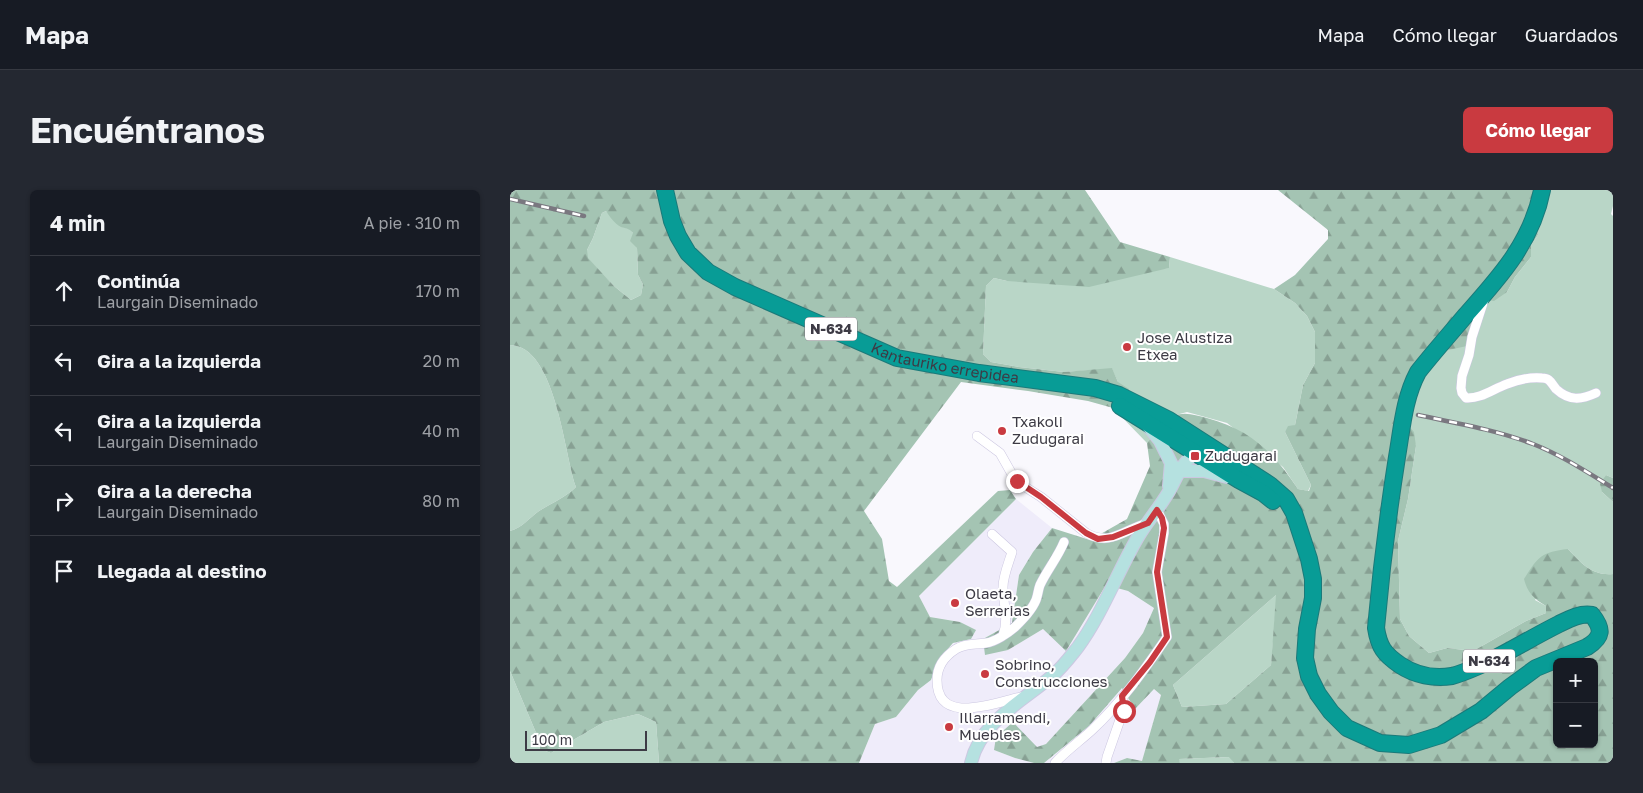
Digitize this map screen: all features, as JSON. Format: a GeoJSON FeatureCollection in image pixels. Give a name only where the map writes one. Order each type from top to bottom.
{"type":"FeatureCollection","features":[{"type":"Feature","properties":{"kind":"highway","name":"Kantauriko errepidea"},"geometry":{"type":"LineString","coordinates":[[666,190],[672,221],[688,253],[708,272],[735,287],[897,358],[938,367],[1054,384],[1144,413]]}},
{"type":"Feature","properties":{"kind":"highway","name":"N-634"},"geometry":{"type":"LineString","coordinates":[[1144,413],[1169,420],[1243,475],[1270,485],[1286,499],[1294,513],[1309,559],[1313,579],[1305,658],[1318,694],[1331,712],[1347,728],[1380,743],[1409,745],[1441,735],[1481,711],[1536,668],[1587,647],[1600,634],[1600,628],[1592,615],[1575,616],[1473,668],[1451,676],[1438,677],[1406,669],[1391,659],[1378,643],[1376,628],[1393,484],[1405,408],[1410,390],[1418,372],[1517,253],[1529,231],[1542,190]]}},
{"type":"Feature","properties":{"kind":"highway"},"geometry":{"type":"LineString","coordinates":[[1144,413],[1190,440],[1196,453],[1210,452],[1243,475]]}},
{"type":"Feature","properties":{"kind":"main road"},"geometry":{"type":"LineString","coordinates":[[1144,413],[1152,429],[1179,469]]}},
{"type":"Feature","properties":{"kind":"main road"},"geometry":{"type":"LineString","coordinates":[[973,760],[991,725],[1054,675],[1078,647],[1100,611],[1138,537],[1168,494],[1179,469],[1196,460],[1196,453]]}},
{"type":"Feature","properties":{"kind":"main road"},"geometry":{"type":"LineString","coordinates":[[1179,469],[1243,475]]}},
{"type":"Feature","properties":{"kind":"street"},"geometry":{"type":"LineString","coordinates":[[1486,292],[1462,376],[1461,388],[1466,398],[1480,397],[1518,380],[1542,378],[1549,379],[1557,390],[1572,398],[1582,399],[1596,392]]}},
{"type":"Feature","properties":{"kind":"street"},"geometry":{"type":"LineString","coordinates":[[977,436],[1000,453],[1013,476],[1022,485],[1041,497],[1092,537],[1098,539],[1113,537],[1148,523]]}},
{"type":"Feature","properties":{"kind":"street"},"geometry":{"type":"LineString","coordinates":[[1055,763],[1093,729],[1150,662],[1167,637],[1157,572],[1164,528],[1162,518],[1157,510]]}},
{"type":"Feature","properties":{"kind":"street"},"geometry":{"type":"LineString","coordinates":[[992,534],[1012,552],[1003,585],[1006,615],[1003,635]]}},
{"type":"Feature","properties":{"kind":"street"},"geometry":{"type":"LineString","coordinates":[[1024,697],[972,709],[955,708],[941,696],[937,682],[938,671],[942,662],[957,648],[967,644],[988,643],[1013,628],[1034,605],[1040,586],[1064,542]]}},
{"type":"Feature","properties":{"kind":"street"},"geometry":{"type":"LineString","coordinates":[[1106,763],[1124,711],[1122,696]]}},
{"type":"Feature","properties":{"kind":"shaded area"},"geometry":{"type":"Polygon","coordinates":[[[1016,499],[1052,528],[1033,552],[1019,575],[1012,623],[983,639],[1008,650],[1043,629],[1066,650],[1106,585],[1128,591],[1154,608],[1143,633],[1125,658],[1046,744],[1037,748],[994,750],[1034,763],[859,763],[875,724],[896,717],[918,690],[931,680],[939,659],[954,643],[971,639],[960,622],[930,617],[919,596],[1016,499]]]}},
{"type":"Feature","properties":{"kind":"shaded area"},"geometry":{"type":"Polygon","coordinates":[[[1122,687],[1135,709],[1154,689],[1161,695],[1142,762],[1127,758],[1114,763],[1044,763],[1089,726],[1122,687]]]}},
{"type":"Feature","properties":{"kind":"green space"},"geometry":{"type":"Polygon","coordinates":[[[510,190],[1085,190],[1120,242],[1170,257],[1169,268],[1089,287],[1007,281],[994,278],[986,286],[983,354],[991,362],[1064,372],[1112,368],[1118,382],[1129,389],[1126,402],[1113,408],[1088,401],[961,382],[864,511],[882,539],[889,581],[897,587],[998,491],[1010,490],[1016,499],[919,596],[930,617],[960,622],[976,630],[971,639],[953,643],[939,659],[931,680],[918,690],[896,717],[875,724],[859,763],[659,763],[656,722],[638,714],[604,722],[551,753],[540,749],[537,735],[510,671],[510,531],[522,525],[539,511],[576,487],[556,404],[548,382],[538,363],[526,350],[510,345],[510,190]],[[606,211],[602,213],[587,250],[588,258],[614,286],[631,300],[641,295],[643,284],[638,275],[637,248],[630,241],[633,233],[612,220],[606,211]]]}},
{"type":"Feature","properties":{"kind":"green space"},"geometry":{"type":"Polygon","coordinates":[[[1278,190],[1549,190],[1537,223],[1538,235],[1531,245],[1531,257],[1515,277],[1507,292],[1494,301],[1488,300],[1467,346],[1439,352],[1425,368],[1408,425],[1414,432],[1416,446],[1408,499],[1398,541],[1400,619],[1409,636],[1429,653],[1447,648],[1473,651],[1526,621],[1546,613],[1546,606],[1532,595],[1524,579],[1533,565],[1542,556],[1568,549],[1582,564],[1593,571],[1613,574],[1613,760],[1609,763],[1234,763],[1229,757],[1179,759],[1180,763],[1114,763],[1127,758],[1142,761],[1161,695],[1154,689],[1135,709],[1122,688],[1089,726],[1044,763],[1034,763],[994,750],[996,737],[1013,722],[1037,747],[1046,744],[1125,658],[1143,633],[1154,608],[1128,591],[1106,585],[1066,651],[1043,629],[1008,650],[985,655],[983,639],[1012,623],[1019,575],[1033,552],[1052,528],[1090,540],[1127,519],[1150,466],[1147,443],[1165,421],[1177,415],[1190,414],[1223,423],[1236,429],[1249,436],[1270,453],[1298,489],[1309,491],[1311,485],[1285,432],[1288,426],[1295,425],[1303,385],[1315,363],[1315,332],[1307,316],[1295,303],[1274,289],[1295,275],[1328,239],[1328,230],[1278,190]],[[1276,595],[1173,685],[1182,707],[1226,704],[1271,665],[1276,595]]]}},
{"type":"Feature","properties":{"kind":"green space"},"geometry":{"type":"Polygon","coordinates":[[[1549,190],[1613,190],[1611,214],[1613,216],[1613,478],[1606,475],[1602,492],[1613,502],[1613,574],[1593,571],[1582,564],[1568,549],[1535,600],[1546,606],[1546,613],[1526,621],[1473,651],[1447,648],[1429,653],[1409,636],[1400,619],[1398,541],[1408,499],[1416,446],[1408,425],[1416,384],[1488,300],[1507,292],[1515,277],[1531,257],[1531,245],[1538,235],[1537,223],[1549,190]]]}},
{"type":"Feature","properties":{"kind":"green space"},"geometry":{"type":"Polygon","coordinates":[[[606,211],[622,227],[630,229],[633,233],[637,248],[638,275],[643,284],[641,295],[631,300],[614,286],[587,258],[587,250],[602,213],[606,211]]]}},
{"type":"Feature","properties":{"kind":"green space"},"geometry":{"type":"Polygon","coordinates":[[[1170,257],[1274,289],[1295,303],[1307,316],[1315,332],[1315,363],[1303,385],[1295,425],[1285,432],[1311,485],[1308,491],[1298,489],[1283,467],[1227,423],[1187,412],[1172,416],[1162,424],[1147,443],[1113,408],[1118,382],[1112,369],[1064,372],[1019,367],[991,362],[983,354],[986,286],[994,278],[1007,281],[1169,268],[1170,257]]]}},
{"type":"Feature","properties":{"kind":"green space"},"geometry":{"type":"Polygon","coordinates":[[[510,345],[526,350],[538,363],[548,382],[556,404],[576,487],[539,511],[522,525],[510,531],[510,345]]]}},
{"type":"Feature","properties":{"kind":"green space"},"geometry":{"type":"Polygon","coordinates":[[[1606,475],[1613,478],[1613,502],[1602,492],[1600,484],[1606,475]]]}},
{"type":"Feature","properties":{"kind":"green space"},"geometry":{"type":"Polygon","coordinates":[[[1277,594],[1271,665],[1226,704],[1182,707],[1173,685],[1277,594]]]}},
{"type":"Feature","properties":{"kind":"green space"},"geometry":{"type":"Polygon","coordinates":[[[510,671],[537,735],[540,749],[551,753],[604,722],[638,714],[656,722],[659,763],[510,763],[510,671]]]}},
{"type":"Feature","properties":{"kind":"green space"},"geometry":{"type":"Polygon","coordinates":[[[1230,757],[1234,763],[1180,763],[1178,759],[1230,757]]]}},
{"type":"Feature","properties":{"kind":"railway"},"geometry":{"type":"LineString","coordinates":[[510,199],[584,216]]}},
{"type":"Feature","properties":{"kind":"railway"},"geometry":{"type":"LineString","coordinates":[[1418,415],[1490,431],[1533,444],[1564,459],[1613,488]]}},
{"type":"Feature","properties":{"kind":"place","name":"Jose Alustiza Etxea"},"geometry":{"type":"Point","coordinates":[1127,347]}},
{"type":"Feature","properties":{"kind":"place","name":"Txakoli Zudugarai"},"geometry":{"type":"Point","coordinates":[1002,431]}},
{"type":"Feature","properties":{"kind":"place","name":"Zudugarai"},"geometry":{"type":"Point","coordinates":[1195,456]}},
{"type":"Feature","properties":{"kind":"place","name":"Olaeta, Serrerias"},"geometry":{"type":"Point","coordinates":[955,603]}},
{"type":"Feature","properties":{"kind":"place","name":"Sobrino, Construcciones"},"geometry":{"type":"Point","coordinates":[985,674]}},
{"type":"Feature","properties":{"kind":"place","name":"Illarramendi, Muebles"},"geometry":{"type":"Point","coordinates":[949,727]}},
{"type":"Feature","properties":{"kind":"route"},"geometry":{"type":"LineString","coordinates":[[1017,481],[1041,497],[1086,533],[1098,539],[1113,537],[1148,523],[1157,510],[1162,518],[1164,533],[1157,572],[1167,637],[1150,662],[1122,696],[1124,711]]}}]}
